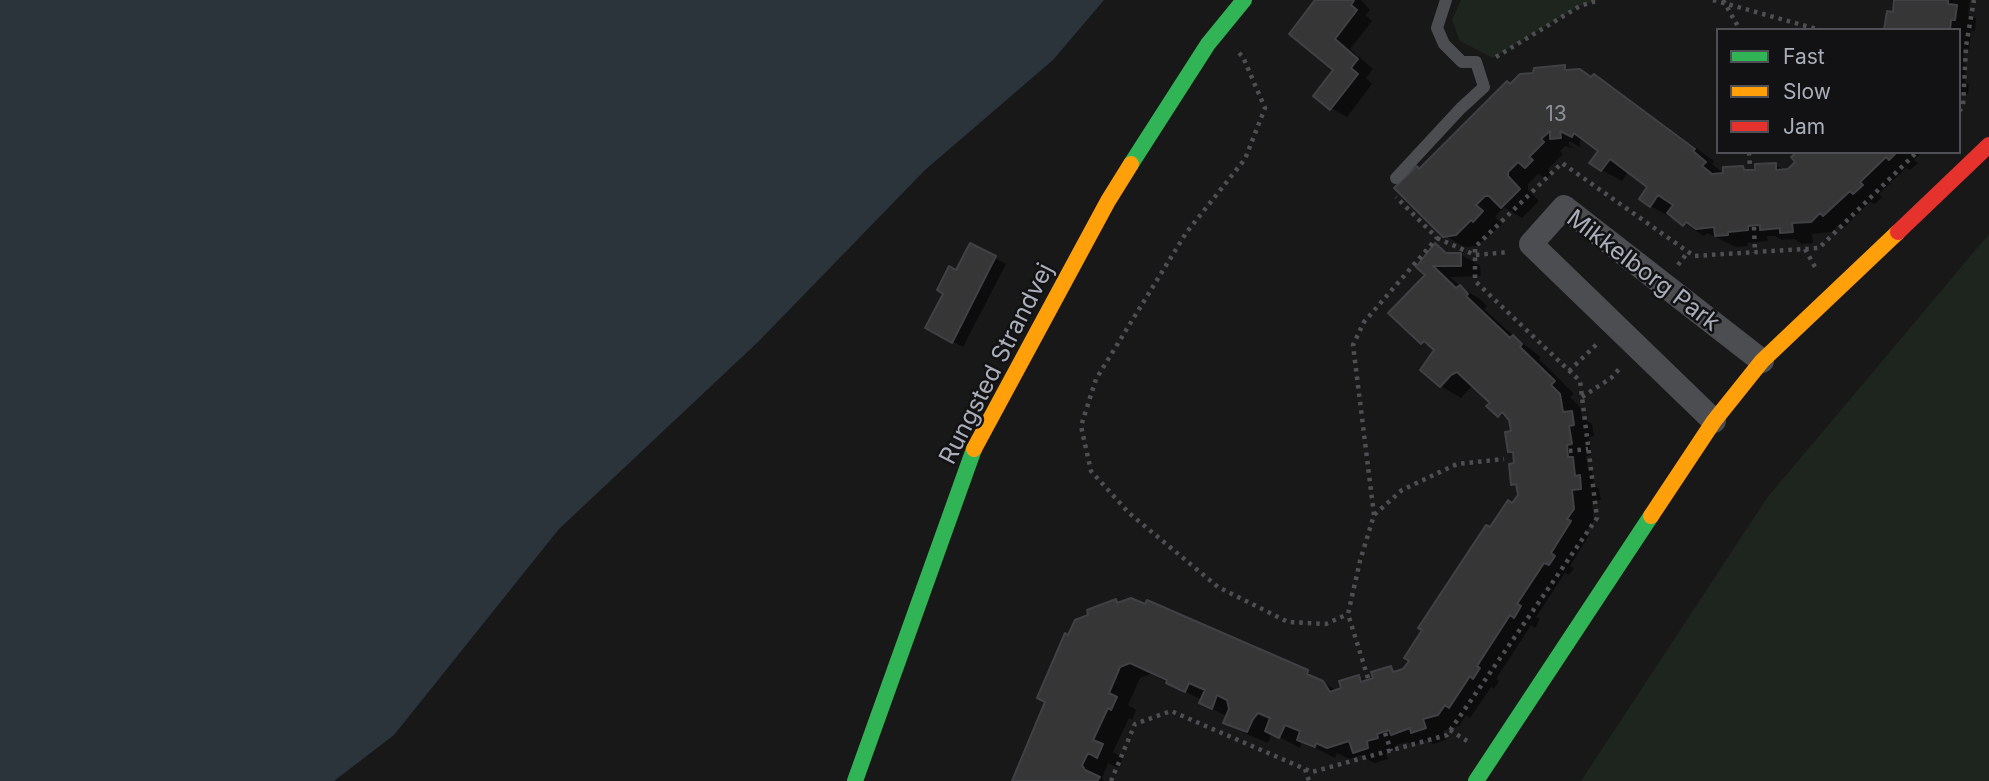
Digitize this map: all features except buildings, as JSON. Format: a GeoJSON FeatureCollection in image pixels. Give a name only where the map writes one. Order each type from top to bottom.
{"type":"FeatureCollection","features":[{"type":"Feature","properties":{"kind":"main road","name":"Rungsted Strandvej"},"geometry":{"type":"LineString","coordinates":[[855,781],[970,457],[1108,201],[1217,34],[1244,0]]}},
{"type":"Feature","properties":{"kind":"main road"},"geometry":{"type":"LineString","coordinates":[[1476,781],[1714,421],[1762,361],[1989,145]]}},
{"type":"Feature","properties":{"kind":"street","name":"Mikkelborg Park"},"geometry":{"type":"LineString","coordinates":[[1714,421],[1531,244],[1564,207],[1762,361]]}},
{"type":"Feature","properties":{"kind":"lane"},"geometry":{"type":"LineString","coordinates":[[1396,178],[1483,87],[1476,62],[1462,62],[1444,44],[1437,29],[1446,0]]}},
{"type":"Feature","properties":{"kind":"path"},"geometry":{"type":"LineString","coordinates":[[1476,62],[1493,58],[1580,6],[1599,0]]}},
{"type":"Feature","properties":{"kind":"path"},"geometry":{"type":"LineString","coordinates":[[1713,0],[1813,28]]}},
{"type":"Feature","properties":{"kind":"path"},"geometry":{"type":"LineString","coordinates":[[1961,109],[1964,107],[1966,46],[1975,0]]}},
{"type":"Feature","properties":{"kind":"path"},"geometry":{"type":"LineString","coordinates":[[1723,2],[1739,28]]}},
{"type":"Feature","properties":{"kind":"path"},"geometry":{"type":"LineString","coordinates":[[1217,34],[1243,57],[1265,108],[1245,159],[1186,233],[1096,379],[1082,426],[1091,471],[1129,513],[1218,587],[1288,622],[1326,624],[1348,614]]}},
{"type":"Feature","properties":{"kind":"path"},"geometry":{"type":"LineString","coordinates":[[1961,46],[1966,46]]}},
{"type":"Feature","properties":{"kind":"path"},"geometry":{"type":"LineString","coordinates":[[1749,154],[1750,169]]}},
{"type":"Feature","properties":{"kind":"path"},"geometry":{"type":"LineString","coordinates":[[1111,781],[1135,724],[1171,711],[1312,772],[1447,735],[1597,518],[1580,381],[1475,281],[1475,247],[1562,163],[1695,256],[1819,248],[1915,154]]}},
{"type":"Feature","properties":{"kind":"path"},"geometry":{"type":"LineString","coordinates":[[1396,178],[1384,185],[1437,238],[1475,256]]}},
{"type":"Feature","properties":{"kind":"path"},"geometry":{"type":"LineString","coordinates":[[1754,227],[1755,253]]}},
{"type":"Feature","properties":{"kind":"path"},"geometry":{"type":"LineString","coordinates":[[1368,678],[1348,614],[1374,515],[1353,345],[1364,322],[1437,238]]}},
{"type":"Feature","properties":{"kind":"path"},"geometry":{"type":"LineString","coordinates":[[1569,371],[1616,326]]}},
{"type":"Feature","properties":{"kind":"path"},"geometry":{"type":"LineString","coordinates":[[1582,397],[1611,378],[1638,348]]}},
{"type":"Feature","properties":{"kind":"path"},"geometry":{"type":"LineString","coordinates":[[1569,451],[1588,449]]}},
{"type":"Feature","properties":{"kind":"path"},"geometry":{"type":"LineString","coordinates":[[1374,515],[1402,490],[1457,464],[1504,459]]}},
{"type":"Feature","properties":{"kind":"path"},"geometry":{"type":"LineString","coordinates":[[1385,733],[1391,751]]}},
{"type":"Feature","properties":{"kind":"path"},"geometry":{"type":"LineString","coordinates":[[1305,769],[1309,781]]}},
{"type":"Feature","properties":{"kind":"shaded area"},"geometry":{"type":"Polygon","coordinates":[[[0,0],[1104,0],[1053,60],[925,170],[758,342],[559,529],[394,735],[334,781],[0,781],[0,0]]]}},
{"type":"Feature","properties":{"kind":"shaded area"},"geometry":{"type":"Polygon","coordinates":[[[1461,0],[1599,0],[1579,6],[1493,58],[1460,41],[1452,20],[1461,0]]]}},
{"type":"Feature","properties":{"kind":"shaded area"},"geometry":{"type":"Polygon","coordinates":[[[1989,234],[1989,781],[1581,781],[1767,498],[1989,234]]]}},
{"type":"Feature","properties":{"kind":"traffic: fast"},"geometry":{"type":"LineString","coordinates":[[1131,164],[1208,44],[1244,0]]}},
{"type":"Feature","properties":{"kind":"traffic: fast"},"geometry":{"type":"LineString","coordinates":[[855,781],[974,449]]}},
{"type":"Feature","properties":{"kind":"traffic: fast"},"geometry":{"type":"LineString","coordinates":[[1476,781],[1651,516]]}},
{"type":"Feature","properties":{"kind":"traffic: slow"},"geometry":{"type":"LineString","coordinates":[[974,449],[1108,201],[1131,164]]}},
{"type":"Feature","properties":{"kind":"traffic: slow"},"geometry":{"type":"LineString","coordinates":[[1651,516],[1714,421],[1762,361],[1898,232]]}},
{"type":"Feature","properties":{"kind":"traffic: jam"},"geometry":{"type":"LineString","coordinates":[[1898,232],[1989,145]]}}]}
